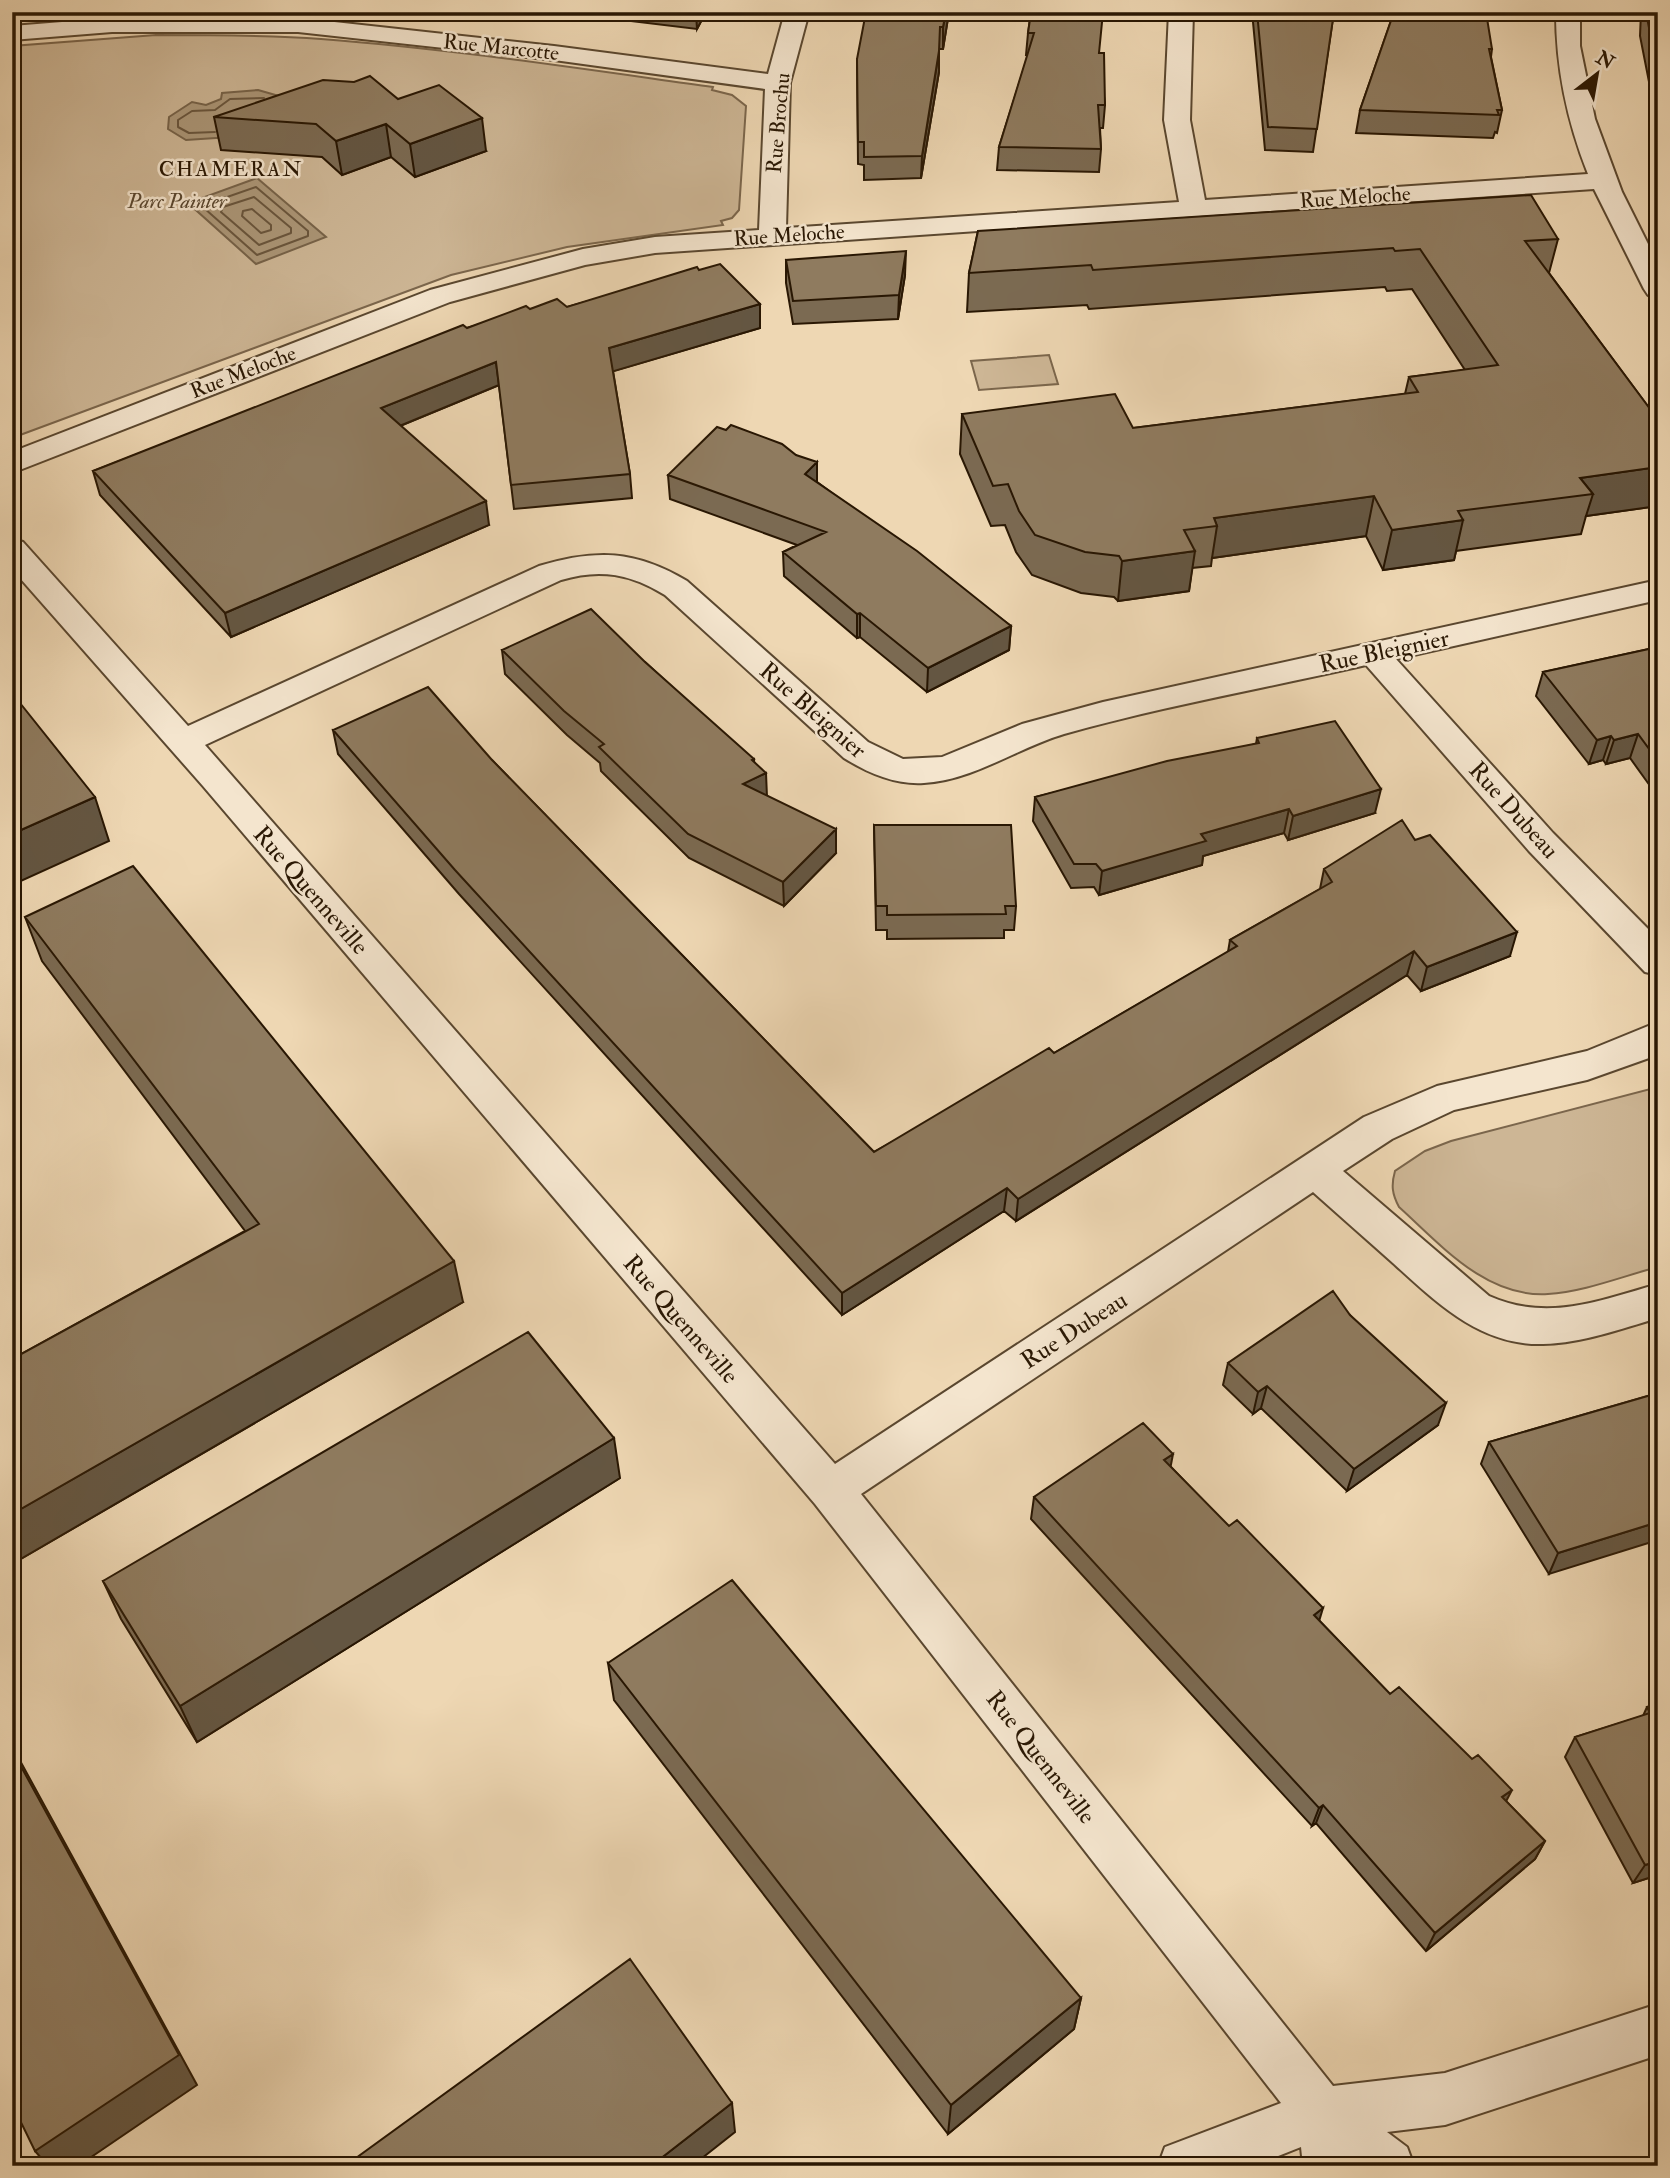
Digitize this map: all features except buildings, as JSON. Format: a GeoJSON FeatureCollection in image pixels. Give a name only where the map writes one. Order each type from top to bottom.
{"type":"FeatureCollection","features":[{"type":"Feature","properties":{"kind":"street","name":"Rue Brochu"},"geometry":{"type":"LineString","coordinates":[[772,236],[778,83],[797,12]]}},
{"type":"Feature","properties":{"kind":"street"},"geometry":{"type":"LineString","coordinates":[[1181,12],[1177,120],[1193,208]]}},
{"type":"Feature","properties":{"kind":"street"},"geometry":{"type":"LineString","coordinates":[[1567,12],[1568,50],[1574,87],[1602,181],[1633,246],[1658,289]]}},
{"type":"Feature","properties":{"kind":"street","name":"Rue Marcotte"},"geometry":{"type":"LineString","coordinates":[[12,33],[112,25],[298,25],[554,53],[778,83]]}},
{"type":"Feature","properties":{"kind":"street","name":"Rue Meloche"},"geometry":{"type":"LineString","coordinates":[[12,464],[440,296],[583,257],[655,245],[772,236],[1602,181]]}},
{"type":"Feature","properties":{"kind":"street","name":"Rue Quenneville"},"geometry":{"type":"LineString","coordinates":[[12,549],[182,741],[831,1490],[1322,2113],[1388,2166]]}},
{"type":"Feature","properties":{"kind":"street","name":"Rue Bleignier"},"geometry":{"type":"LineString","coordinates":[[182,741],[537,578],[575,564],[606,562],[637,568],[658,576],[676,588],[872,762],[894,770],[919,774],[958,764],[1036,732],[1103,713],[1658,590]]}},
{"type":"Feature","properties":{"kind":"street","name":"Rue Dubeau"},"geometry":{"type":"LineString","coordinates":[[1374,654],[1541,842],[1658,962]]}},
{"type":"Feature","properties":{"kind":"street","name":"Rue Dubeau"},"geometry":{"type":"LineString","coordinates":[[831,1490],[1378,1128],[1421,1106],[1463,1093],[1617,1058],[1658,1036]]}},
{"type":"Feature","properties":{"kind":"street"},"geometry":{"type":"LineString","coordinates":[[1316,1171],[1450,1289],[1474,1308],[1507,1323],[1542,1327],[1581,1323],[1658,1301]]}},
{"type":"Feature","properties":{"kind":"street"},"geometry":{"type":"LineString","coordinates":[[1184,2166],[1322,2113],[1445,2099],[1658,2029]]}},
{"type":"Feature","properties":{"kind":"street","name":"Rue Quenneville"},"geometry":{"type":"LineString","coordinates":[[1322,2113],[1330,2166]]}},
{"type":"Feature","properties":{"kind":"green space","name":"Parc Painter"},"geometry":{"type":"Polygon","coordinates":[[[156,35],[280,37],[370,43],[713,87],[712,90],[732,95],[746,106],[739,210],[732,218],[721,221],[723,225],[567,247],[451,275],[12,438],[12,46],[156,35]]]}},
{"type":"Feature","properties":{"kind":"green space"},"geometry":{"type":"Polygon","coordinates":[[[1049,355],[1058,384],[979,390],[971,361],[1049,355]]]}},
{"type":"Feature","properties":{"kind":"green space"},"geometry":{"type":"Polygon","coordinates":[[[1658,1087],[1658,1267],[1575,1290],[1548,1294],[1526,1293],[1504,1287],[1466,1266],[1399,1207],[1393,1189],[1395,1171],[1425,1151],[1451,1141],[1658,1087]]]}},
{"type":"Feature","properties":{"kind":"water"},"geometry":{"type":"Polygon","coordinates":[[[258,90],[279,96],[231,137],[186,140],[168,129],[169,117],[192,102],[206,105],[221,99],[222,93],[258,90]]]}},
{"type":"Feature","properties":{"kind":"water"},"geometry":{"type":"Polygon","coordinates":[[[257,178],[326,237],[256,264],[188,203],[257,178]]]}},
{"type":"Feature","properties":{"kind":"district","name":"CHAMERAN"},"geometry":{"type":"Point","coordinates":[231,169]}}]}
